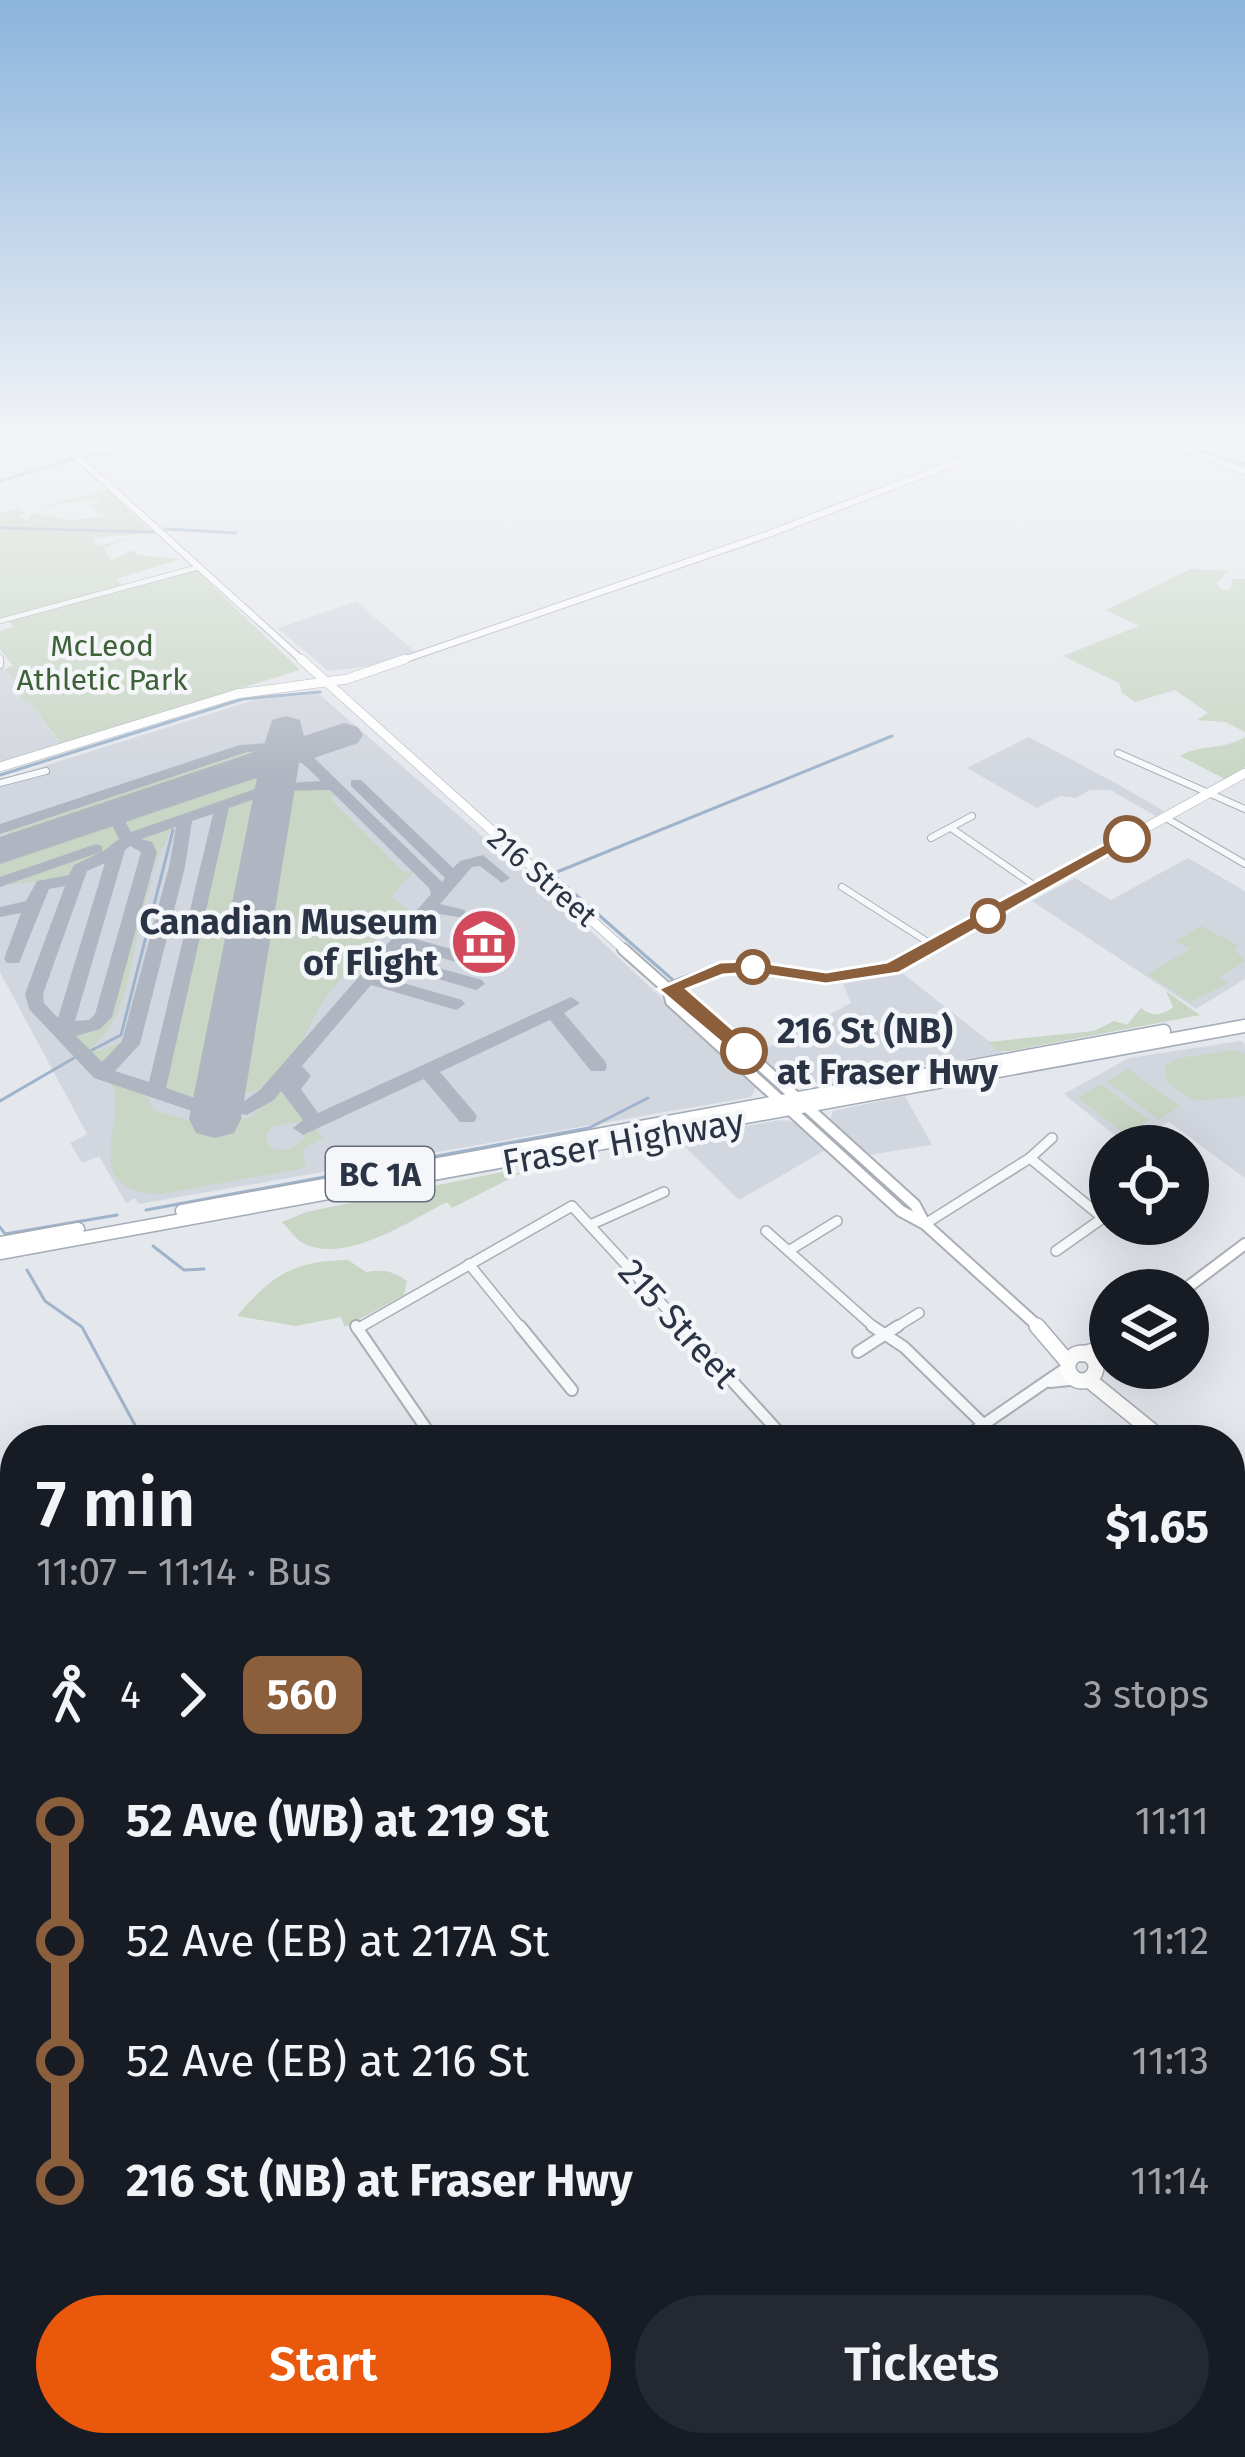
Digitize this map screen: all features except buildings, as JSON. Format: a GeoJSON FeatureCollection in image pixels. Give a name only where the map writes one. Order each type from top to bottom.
{"type":"FeatureCollection","features":[{"type":"Feature","properties":{"kind":"main road","name":"216 Street"},"geometry":{"type":"LineString","coordinates":[[182,552],[668,989],[671,1001],[793,1103],[901,1211],[925,1224],[1074,1359]]}},
{"type":"Feature","properties":{"kind":"main road"},"geometry":{"type":"LineString","coordinates":[[237,694],[365,672],[717,552]]}},
{"type":"Feature","properties":{"kind":"main road","name":"216 Street"},"geometry":{"type":"LineString","coordinates":[[265,626],[327,682]]}},
{"type":"Feature","properties":{"kind":"main road"},"geometry":{"type":"LineString","coordinates":[[291,684],[310,676],[307,667]]}},
{"type":"Feature","properties":{"kind":"main road"},"geometry":{"type":"LineString","coordinates":[[0,767],[237,694],[327,682]]}},
{"type":"Feature","properties":{"kind":"main road"},"geometry":{"type":"LineString","coordinates":[[668,989],[700,973],[737,968],[826,978],[892,968],[1245,773]]}},
{"type":"Feature","properties":{"kind":"main road","name":"Fraser Highway"},"geometry":{"type":"LineString","coordinates":[[0,1243],[1245,1021]]}},
{"type":"Feature","properties":{"kind":"main road","name":"Fraser Highway"},"geometry":{"type":"LineString","coordinates":[[0,1252],[793,1103]]}},
{"type":"Feature","properties":{"kind":"main road"},"geometry":{"type":"LineString","coordinates":[[1209,1271],[1245,1244]]}},
{"type":"Feature","properties":{"kind":"main road"},"geometry":{"type":"LineString","coordinates":[[1074,1359],[1089,1353]]}},
{"type":"Feature","properties":{"kind":"main road"},"geometry":{"type":"LineString","coordinates":[[1074,1359],[1089,1373]]}},
{"type":"Feature","properties":{"kind":"main road"},"geometry":{"type":"LineString","coordinates":[[1074,1359],[1089,1373]]}},
{"type":"Feature","properties":{"kind":"main road"},"geometry":{"type":"LineString","coordinates":[[1106,1389],[1146,1425]]}},
{"type":"Feature","properties":{"kind":"street"},"geometry":{"type":"LineString","coordinates":[[0,621],[199,567]]}},
{"type":"Feature","properties":{"kind":"street"},"geometry":{"type":"LineString","coordinates":[[1118,753],[1160,776],[1212,791],[1245,809]]}},
{"type":"Feature","properties":{"kind":"street"},"geometry":{"type":"LineString","coordinates":[[0,783],[46,771]]}},
{"type":"Feature","properties":{"kind":"street"},"geometry":{"type":"LineString","coordinates":[[931,838],[972,817]]}},
{"type":"Feature","properties":{"kind":"street"},"geometry":{"type":"LineString","coordinates":[[1166,818],[1245,864]]}},
{"type":"Feature","properties":{"kind":"street"},"geometry":{"type":"LineString","coordinates":[[951,828],[1037,889]]}},
{"type":"Feature","properties":{"kind":"street"},"geometry":{"type":"LineString","coordinates":[[842,887],[934,946]]}},
{"type":"Feature","properties":{"kind":"street"},"geometry":{"type":"LineString","coordinates":[[925,1224],[1030,1158],[1052,1138]]}},
{"type":"Feature","properties":{"kind":"street"},"geometry":{"type":"LineString","coordinates":[[1030,1158],[1089,1202]]}},
{"type":"Feature","properties":{"kind":"street"},"geometry":{"type":"LineString","coordinates":[[590,1225],[664,1192]]}},
{"type":"Feature","properties":{"kind":"street","name":"215 Street"},"geometry":{"type":"LineString","coordinates":[[469,1264],[572,1206],[772,1425]]}},
{"type":"Feature","properties":{"kind":"street"},"geometry":{"type":"LineString","coordinates":[[790,1250],[837,1221]]}},
{"type":"Feature","properties":{"kind":"street"},"geometry":{"type":"LineString","coordinates":[[1056,1251],[1089,1227]]}},
{"type":"Feature","properties":{"kind":"street"},"geometry":{"type":"LineString","coordinates":[[766,1231],[860,1319],[904,1347],[983,1424],[1050,1382],[1074,1359]]}},
{"type":"Feature","properties":{"kind":"street"},"geometry":{"type":"LineString","coordinates":[[424,1425],[355,1327],[469,1264],[572,1390]]}},
{"type":"Feature","properties":{"kind":"street"},"geometry":{"type":"LineString","coordinates":[[858,1352],[919,1313]]}},
{"type":"Feature","properties":{"kind":"street"},"geometry":{"type":"LineString","coordinates":[[1050,1382],[1089,1374]]}},
{"type":"Feature","properties":{"kind":"shaded area"},"geometry":{"type":"Polygon","coordinates":[[[356,602],[416,652],[374,666],[328,671],[278,628],[356,602]]]}},
{"type":"Feature","properties":{"kind":"shaded area"},"geometry":{"type":"Polygon","coordinates":[[[0,667],[5,669],[63,748],[0,768],[0,667]]]}},
{"type":"Feature","properties":{"kind":"shaded area"},"geometry":{"type":"Polygon","coordinates":[[[319,694],[582,923],[756,1087],[751,1097],[139,1204],[135,1198],[126,1203],[99,1156],[82,1163],[70,1143],[87,1134],[0,972],[0,780],[254,700],[319,694]]]}},
{"type":"Feature","properties":{"kind":"shaded area"},"geometry":{"type":"Polygon","coordinates":[[[1029,737],[1164,811],[1156,816],[1110,790],[1090,790],[1076,798],[1060,796],[1037,808],[967,768],[1029,737]]]}},
{"type":"Feature","properties":{"kind":"shaded area"},"geometry":{"type":"Polygon","coordinates":[[[1188,858],[1245,891],[1245,979],[1196,1009],[1032,901],[1075,878],[1111,900],[1188,858]]]}},
{"type":"Feature","properties":{"kind":"shaded area"},"geometry":{"type":"Polygon","coordinates":[[[902,973],[1004,1053],[796,1086],[756,1054],[851,1003],[843,984],[902,973]]]}},
{"type":"Feature","properties":{"kind":"shaded area"},"geometry":{"type":"Polygon","coordinates":[[[1245,1044],[1245,1178],[1209,1151],[1209,1125],[1102,1125],[1064,1094],[1129,1058],[1245,1044]]]}},
{"type":"Feature","properties":{"kind":"shaded area"},"geometry":{"type":"Polygon","coordinates":[[[905,1096],[932,1145],[868,1155],[830,1120],[833,1111],[905,1096]]]}},
{"type":"Feature","properties":{"kind":"shaded area"},"geometry":{"type":"Polygon","coordinates":[[[781,1120],[799,1123],[827,1149],[739,1200],[676,1138],[781,1120]]]}},
{"type":"Feature","properties":{"kind":"green space","name":"McLeod Athletic Park"},"geometry":{"type":"Polygon","coordinates":[[[0,552],[106,552],[111,560],[135,552],[181,559],[116,579],[122,585],[0,618],[0,552]]]}},
{"type":"Feature","properties":{"kind":"green space"},"geometry":{"type":"Polygon","coordinates":[[[1191,569],[1229,571],[1216,583],[1221,589],[1230,590],[1233,579],[1245,579],[1245,732],[1225,722],[1197,720],[1208,713],[1175,690],[1135,702],[1122,693],[1119,683],[1063,656],[1139,626],[1106,610],[1191,569]]]}},
{"type":"Feature","properties":{"kind":"green space","name":"McLeod Athletic Park"},"geometry":{"type":"Polygon","coordinates":[[[196,570],[300,670],[61,744],[31,704],[19,697],[24,694],[5,669],[13,666],[0,649],[0,631],[13,627],[10,621],[196,570]]]}},
{"type":"Feature","properties":{"kind":"green space"},"geometry":{"type":"Polygon","coordinates":[[[1245,737],[1245,767],[1225,779],[1180,756],[1228,744],[1245,737]]]}},
{"type":"Feature","properties":{"kind":"green space"},"geometry":{"type":"Polygon","coordinates":[[[248,749],[272,749],[272,754],[20,838],[8,833],[14,826],[248,749]]]}},
{"type":"Feature","properties":{"kind":"green space"},"geometry":{"type":"Polygon","coordinates":[[[269,767],[265,789],[131,834],[120,818],[269,767]]]}},
{"type":"Feature","properties":{"kind":"green space"},"geometry":{"type":"Polygon","coordinates":[[[330,787],[337,794],[330,798],[403,872],[414,871],[391,897],[414,914],[411,918],[398,914],[346,972],[284,1069],[258,1090],[241,1094],[234,1088],[285,789],[330,787]]]}},
{"type":"Feature","properties":{"kind":"green space"},"geometry":{"type":"Polygon","coordinates":[[[264,793],[208,1089],[178,1096],[162,1087],[225,807],[264,793]]]}},
{"type":"Feature","properties":{"kind":"green space"},"geometry":{"type":"Polygon","coordinates":[[[110,820],[120,836],[70,879],[0,885],[0,858],[110,820]]]}},
{"type":"Feature","properties":{"kind":"green space"},"geometry":{"type":"Polygon","coordinates":[[[174,824],[150,875],[153,880],[117,1013],[90,1049],[99,1051],[121,1042],[121,1049],[100,1064],[70,1034],[105,1019],[151,850],[148,843],[134,838],[174,824]]]}},
{"type":"Feature","properties":{"kind":"green space"},"geometry":{"type":"Polygon","coordinates":[[[1201,926],[1240,946],[1235,950],[1245,961],[1219,977],[1229,983],[1190,1002],[1147,974],[1190,949],[1175,941],[1201,926]]]}},
{"type":"Feature","properties":{"kind":"green space"},"geometry":{"type":"Polygon","coordinates":[[[1166,991],[1200,1015],[1011,1051],[997,1051],[988,1042],[1094,1031],[1114,1021],[1127,1025],[1141,1008],[1157,1014],[1173,1007],[1166,991]]]}},
{"type":"Feature","properties":{"kind":"green space"},"geometry":{"type":"Polygon","coordinates":[[[1231,1050],[1245,1053],[1245,1096],[1194,1101],[1167,1083],[1165,1067],[1175,1059],[1231,1050]]]}},
{"type":"Feature","properties":{"kind":"green space"},"geometry":{"type":"Polygon","coordinates":[[[1128,1069],[1180,1106],[1159,1120],[1107,1082],[1128,1069]]]}},
{"type":"Feature","properties":{"kind":"green space"},"geometry":{"type":"Polygon","coordinates":[[[111,1083],[148,1094],[153,1110],[192,1121],[250,1118],[278,1088],[284,1089],[308,1121],[274,1126],[266,1134],[268,1145],[292,1148],[304,1138],[304,1130],[313,1126],[323,1138],[303,1149],[305,1168],[161,1194],[134,1190],[119,1181],[112,1167],[115,1098],[111,1083]]]}},
{"type":"Feature","properties":{"kind":"green space"},"geometry":{"type":"Polygon","coordinates":[[[1101,1084],[1149,1120],[1141,1125],[1113,1125],[1078,1098],[1101,1084]]]}},
{"type":"Feature","properties":{"kind":"green space"},"geometry":{"type":"Polygon","coordinates":[[[502,1172],[521,1173],[452,1208],[447,1202],[357,1245],[319,1248],[300,1241],[282,1222],[306,1212],[502,1172]]]}},
{"type":"Feature","properties":{"kind":"green space"},"geometry":{"type":"Polygon","coordinates":[[[348,1260],[366,1272],[388,1272],[407,1281],[404,1295],[345,1327],[341,1317],[296,1326],[237,1316],[286,1273],[313,1263],[348,1260]]]}},
{"type":"Feature","properties":{"kind":"waterway"},"geometry":{"type":"LineString","coordinates":[[0,775],[243,699],[320,692]]}},
{"type":"Feature","properties":{"kind":"waterway"},"geometry":{"type":"LineString","coordinates":[[673,980],[552,874],[892,736]]}},
{"type":"Feature","properties":{"kind":"waterway"},"geometry":{"type":"LineString","coordinates":[[92,1050],[121,1035],[173,830]]}},
{"type":"Feature","properties":{"kind":"waterway"},"geometry":{"type":"LineString","coordinates":[[0,1101],[74,1058]]}},
{"type":"Feature","properties":{"kind":"waterway"},"geometry":{"type":"LineString","coordinates":[[146,1210],[589,1128],[648,1098]]}},
{"type":"Feature","properties":{"kind":"waterway"},"geometry":{"type":"LineString","coordinates":[[0,1227],[5,1234],[117,1215]]}},
{"type":"Feature","properties":{"kind":"waterway"},"geometry":{"type":"LineString","coordinates":[[153,1246],[184,1270],[204,1269]]}},
{"type":"Feature","properties":{"kind":"waterway"},"geometry":{"type":"LineString","coordinates":[[27,1270],[45,1301],[82,1327],[135,1425]]}},
{"type":"Feature","properties":{"kind":"taxiway"},"geometry":{"type":"LineString","coordinates":[[0,829],[245,748],[283,746],[301,753],[334,785]]}},
{"type":"Feature","properties":{"kind":"taxiway"},"geometry":{"type":"LineString","coordinates":[[356,783],[454,878]]}},
{"type":"Feature","properties":{"kind":"taxiway"},"geometry":{"type":"LineString","coordinates":[[185,818],[275,787],[334,785]]}},
{"type":"Feature","properties":{"kind":"taxiway"},"geometry":{"type":"LineString","coordinates":[[334,785],[437,886],[439,894]]}},
{"type":"Feature","properties":{"kind":"taxiway"},"geometry":{"type":"LineString","coordinates":[[156,1092],[222,806]]}},
{"type":"Feature","properties":{"kind":"taxiway"},"geometry":{"type":"LineString","coordinates":[[114,813],[127,840]]}},
{"type":"Feature","properties":{"kind":"taxiway"},"geometry":{"type":"LineString","coordinates":[[102,1073],[131,1044],[185,818]]}},
{"type":"Feature","properties":{"kind":"taxiway"},"geometry":{"type":"LineString","coordinates":[[127,840],[185,818]]}},
{"type":"Feature","properties":{"kind":"taxiway"},"geometry":{"type":"LineString","coordinates":[[62,1033],[35,1005],[34,994],[80,868],[111,854],[127,840]]}},
{"type":"Feature","properties":{"kind":"taxiway"},"geometry":{"type":"LineString","coordinates":[[66,1037],[73,1028],[94,1025],[103,1017],[149,852],[146,845],[127,840]]}},
{"type":"Feature","properties":{"kind":"taxiway"},"geometry":{"type":"LineString","coordinates":[[0,882],[96,849]]}},
{"type":"Feature","properties":{"kind":"taxiway"},"geometry":{"type":"LineString","coordinates":[[62,1033],[117,850]]}},
{"type":"Feature","properties":{"kind":"taxiway"},"geometry":{"type":"LineString","coordinates":[[454,878],[466,864],[483,860],[502,878]]}},
{"type":"Feature","properties":{"kind":"taxiway"},"geometry":{"type":"LineString","coordinates":[[429,906],[454,878]]}},
{"type":"Feature","properties":{"kind":"taxiway"},"geometry":{"type":"LineString","coordinates":[[33,904],[43,885],[74,879]]}},
{"type":"Feature","properties":{"kind":"taxiway"},"geometry":{"type":"LineString","coordinates":[[0,912],[33,904]]}},
{"type":"Feature","properties":{"kind":"taxiway"},"geometry":{"type":"LineString","coordinates":[[13,959],[33,904]]}},
{"type":"Feature","properties":{"kind":"taxiway"},"geometry":{"type":"LineString","coordinates":[[400,940],[429,906]]}},
{"type":"Feature","properties":{"kind":"taxiway"},"geometry":{"type":"LineString","coordinates":[[429,906],[459,914]]}},
{"type":"Feature","properties":{"kind":"taxiway"},"geometry":{"type":"LineString","coordinates":[[385,958],[400,940]]}},
{"type":"Feature","properties":{"kind":"taxiway"},"geometry":{"type":"LineString","coordinates":[[400,940],[491,966]]}},
{"type":"Feature","properties":{"kind":"taxiway"},"geometry":{"type":"LineString","coordinates":[[368,978],[385,958]]}},
{"type":"Feature","properties":{"kind":"taxiway"},"geometry":{"type":"LineString","coordinates":[[385,958],[476,984]]}},
{"type":"Feature","properties":{"kind":"taxiway"},"geometry":{"type":"LineString","coordinates":[[156,1092],[198,1106],[213,1103],[220,1095],[225,1106],[247,1108],[267,1095],[368,978]]}},
{"type":"Feature","properties":{"kind":"taxiway"},"geometry":{"type":"LineString","coordinates":[[368,978],[456,1004]]}},
{"type":"Feature","properties":{"kind":"taxiway"},"geometry":{"type":"LineString","coordinates":[[427,1070],[571,1003]]}},
{"type":"Feature","properties":{"kind":"taxiway"},"geometry":{"type":"LineString","coordinates":[[553,1012],[598,1066]]}},
{"type":"Feature","properties":{"kind":"taxiway"},"geometry":{"type":"LineString","coordinates":[[62,1033],[66,1037]]}},
{"type":"Feature","properties":{"kind":"taxiway"},"geometry":{"type":"LineString","coordinates":[[66,1037],[101,1073],[156,1092]]}},
{"type":"Feature","properties":{"kind":"taxiway"},"geometry":{"type":"LineString","coordinates":[[303,1128],[427,1070]]}},
{"type":"Feature","properties":{"kind":"taxiway"},"geometry":{"type":"LineString","coordinates":[[427,1070],[467,1117]]}},
{"type":"Feature","properties":{"kind":"taxiway"},"geometry":{"type":"LineString","coordinates":[[296,1071],[302,1076],[290,1089],[314,1121],[320,1120]]}},
{"type":"Feature","properties":{"kind":"runway"},"geometry":{"type":"LineString","coordinates":[[281,756],[286,728]]}},
{"type":"Feature","properties":{"kind":"runway"},"geometry":{"type":"LineString","coordinates":[[281,756],[344,735]]}},
{"type":"Feature","properties":{"kind":"runway"},"geometry":{"type":"LineString","coordinates":[[0,851],[281,756]]}},
{"type":"Feature","properties":{"kind":"runway"},"geometry":{"type":"LineString","coordinates":[[215,1119],[281,756]]}},
{"type":"Feature","properties":{"kind":"bus line","name":"560"},"geometry":{"type":"LineString","coordinates":[[744,1051],[682,995],[668,989],[720,969],[752,967],[826,978],[892,968],[1127,839]]}},
{"type":"Feature","properties":{"kind":"place","name":"Canadian Museum of Flight"},"geometry":{"type":"Point","coordinates":[484,942]}},
{"type":"Feature","properties":{"kind":"place","name":"216 St (NB) at Fraser Hwy"},"geometry":{"type":"Point","coordinates":[744,1051]}}]}
